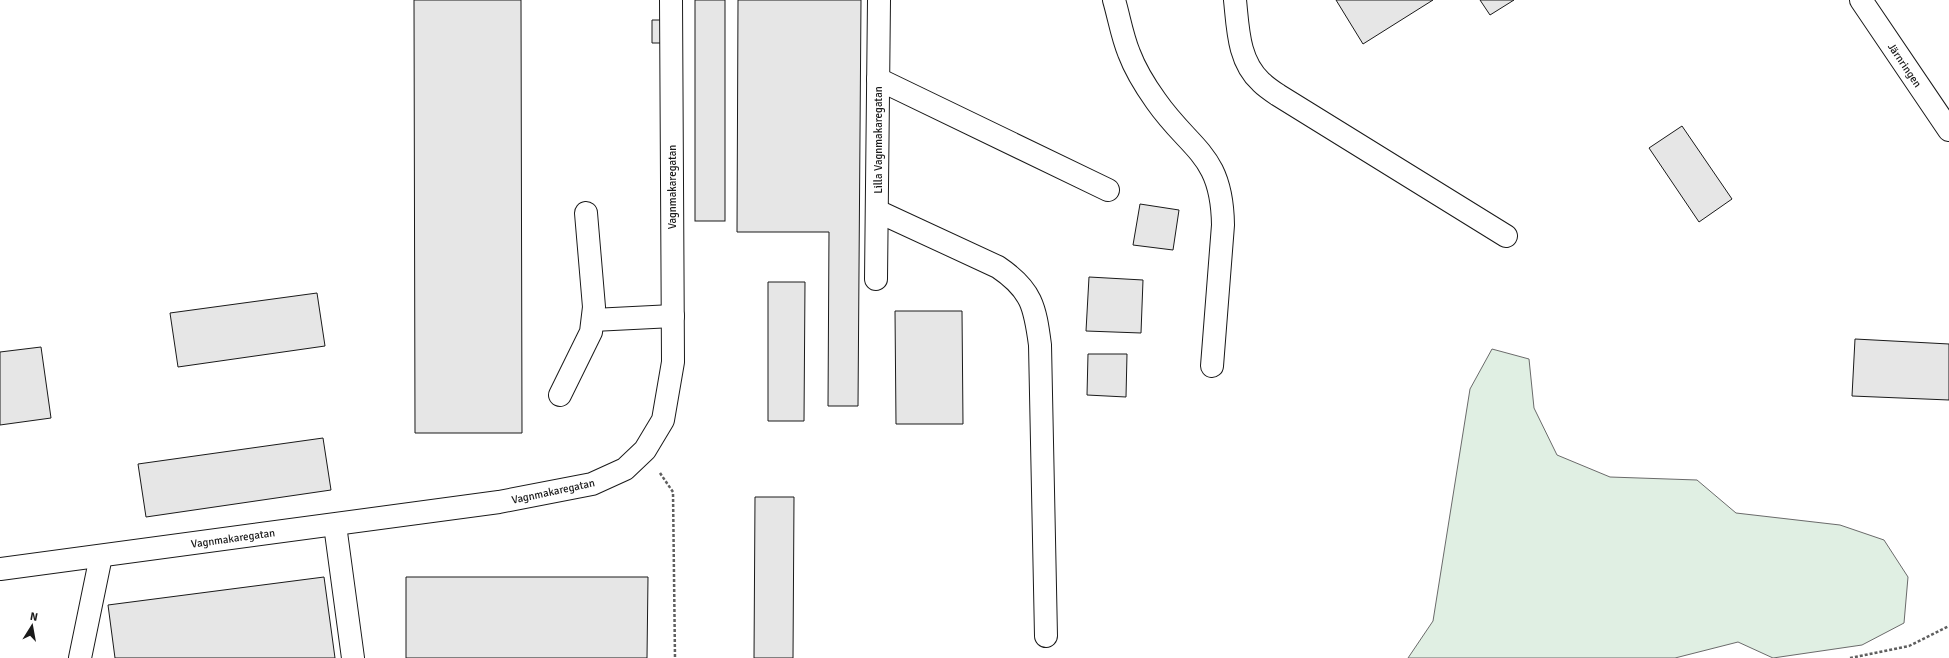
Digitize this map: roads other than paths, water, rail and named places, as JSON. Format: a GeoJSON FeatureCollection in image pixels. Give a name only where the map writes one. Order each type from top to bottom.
{"type":"FeatureCollection","features":[{"type":"Feature","properties":{"kind":"street","name":"Vagnmakaregatan"},"geometry":{"type":"LineString","coordinates":[[0,569],[499,502],[592,484],[625,470],[645,450],[664,420],[673,362],[671,0]]}},
{"type":"Feature","properties":{"kind":"street","name":"Lilla Vagnmakaregatan"},"geometry":{"type":"LineString","coordinates":[[876,279],[879,0]]}},
{"type":"Feature","properties":{"kind":"street"},"geometry":{"type":"LineString","coordinates":[[1114,0],[1128,53],[1142,78],[1156,101],[1211,165],[1218,181],[1223,202],[1224,225],[1212,366]]}},
{"type":"Feature","properties":{"kind":"street"},"geometry":{"type":"LineString","coordinates":[[1235,0],[1239,38],[1246,63],[1260,82],[1278,95],[1506,236]]}},
{"type":"Feature","properties":{"kind":"street","name":"Järnringen"},"geometry":{"type":"LineString","coordinates":[[1861,0],[1948,126]]}},
{"type":"Feature","properties":{"kind":"street"},"geometry":{"type":"LineString","coordinates":[[878,79],[1108,190]]}},
{"type":"Feature","properties":{"kind":"street"},"geometry":{"type":"LineString","coordinates":[[877,211],[998,267],[1016,279],[1029,297],[1037,321],[1040,345],[1046,636]]}},
{"type":"Feature","properties":{"kind":"street"},"geometry":{"type":"LineString","coordinates":[[560,396],[592,332],[594,307],[586,213]]}},
{"type":"Feature","properties":{"kind":"street"},"geometry":{"type":"LineString","coordinates":[[593,320],[673,316]]}},
{"type":"Feature","properties":{"kind":"street"},"geometry":{"type":"LineString","coordinates":[[336,524],[352,658]]}},
{"type":"Feature","properties":{"kind":"street"},"geometry":{"type":"LineString","coordinates":[[80,658],[101,556]]}}]}
